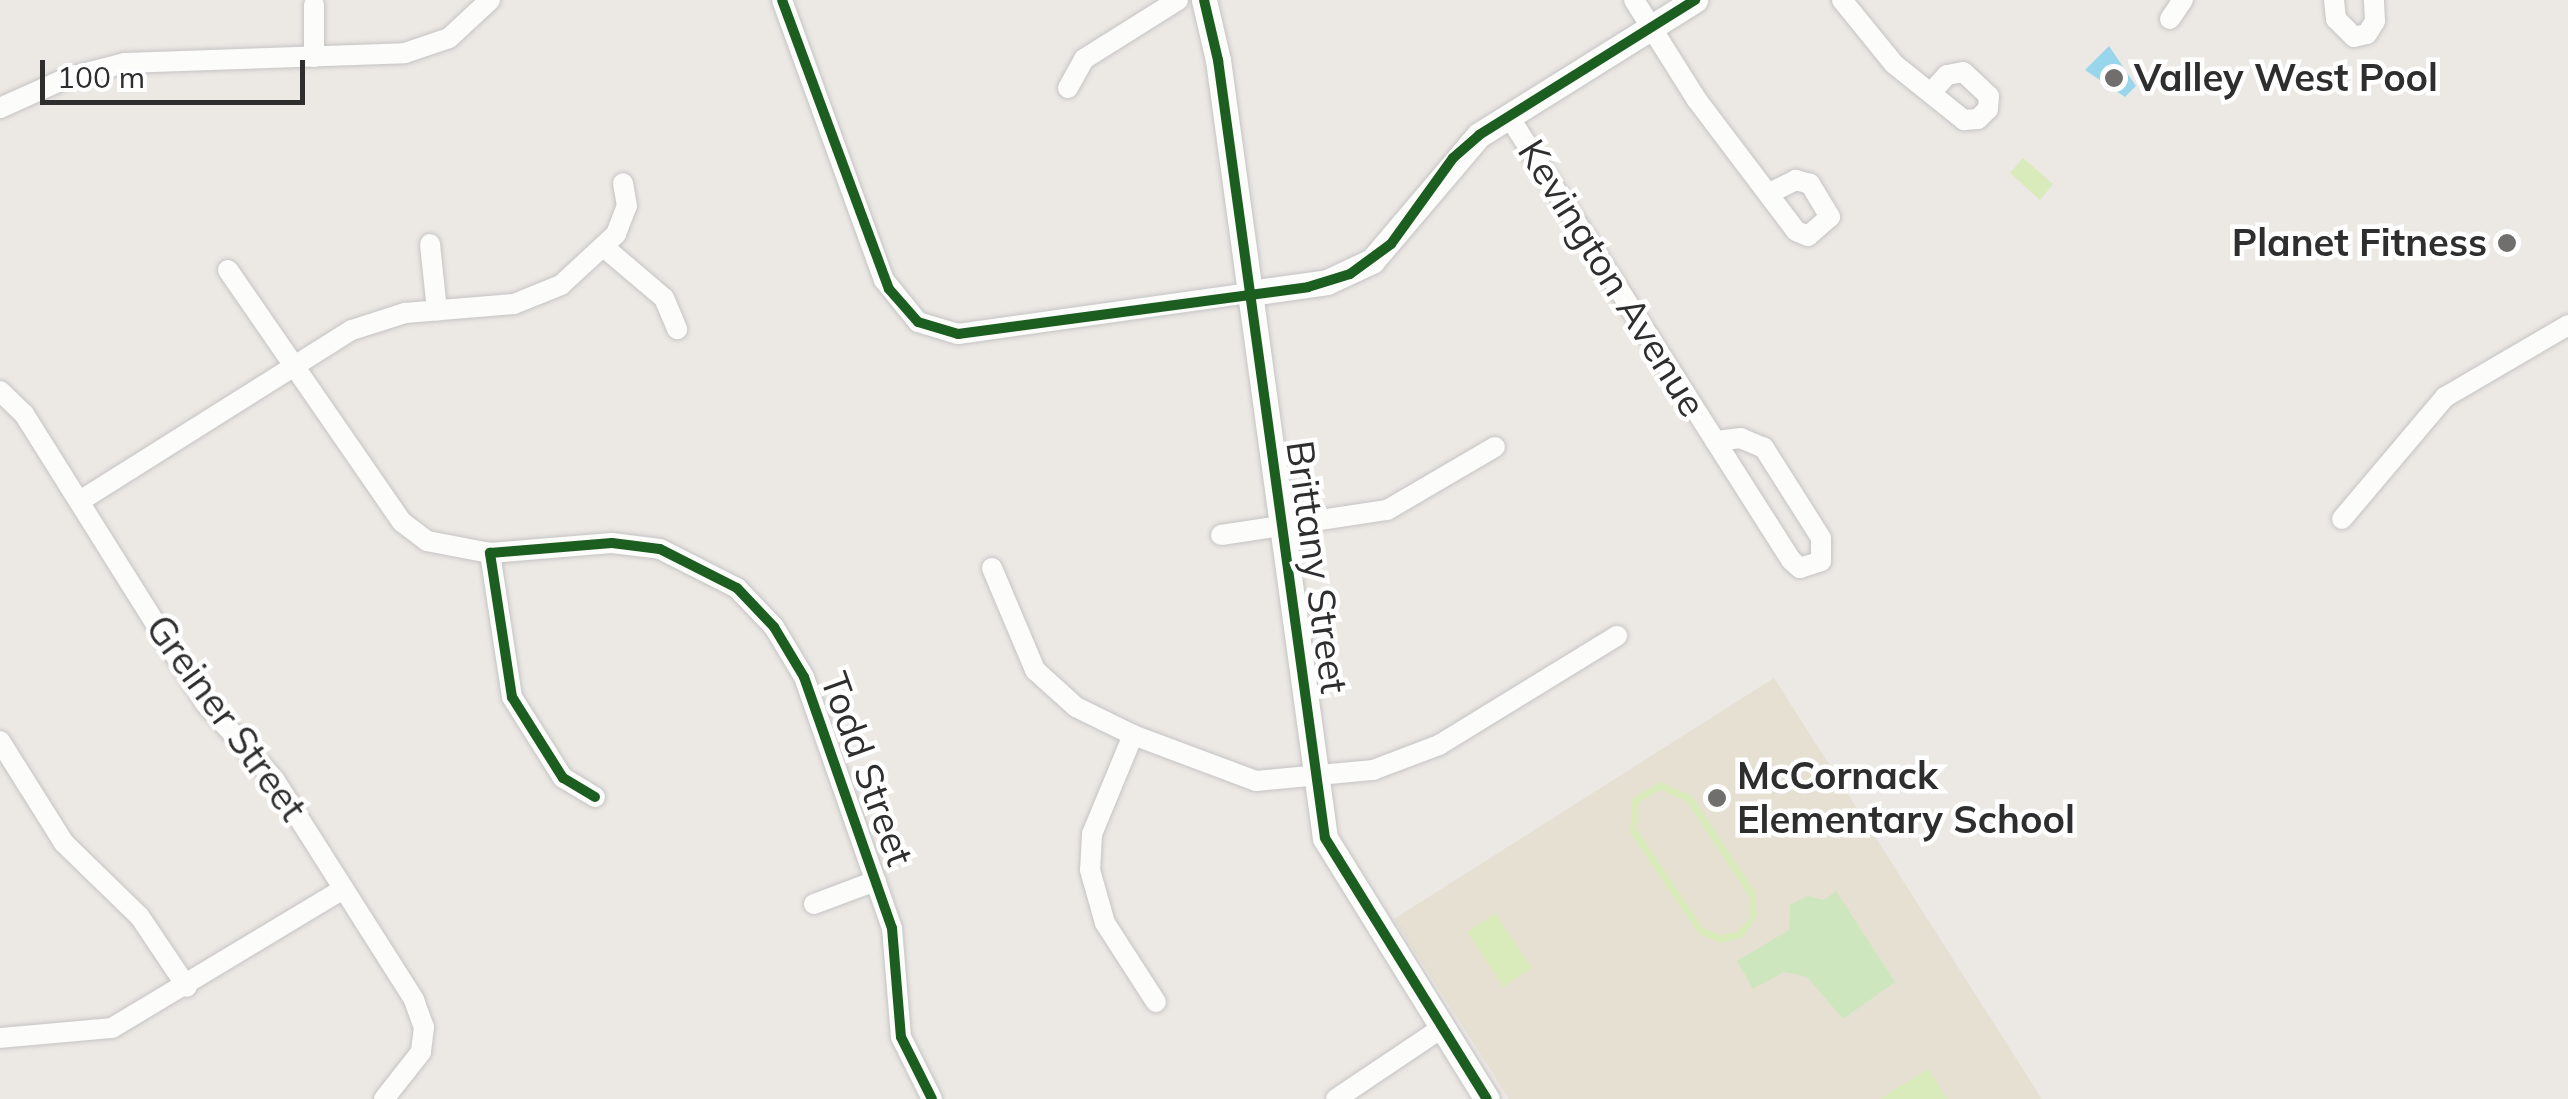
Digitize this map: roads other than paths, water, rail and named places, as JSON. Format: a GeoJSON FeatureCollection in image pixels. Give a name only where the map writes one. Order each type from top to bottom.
{"type":"FeatureCollection","features":[{"type":"Feature","properties":{"kind":"street"},"geometry":{"type":"LineString","coordinates":[[0,108],[68,78],[125,63],[390,55],[435,45],[462,30],[490,0]]}},
{"type":"Feature","properties":{"kind":"street","name":"Kevington Avenue"},"geometry":{"type":"LineString","coordinates":[[782,0],[884,280],[918,322],[958,334],[1327,282],[1372,261],[1406,226],[1453,158],[1508,115],[1694,0]]}},
{"type":"Feature","properties":{"kind":"street"},"geometry":{"type":"LineString","coordinates":[[1068,88],[1084,60],[1178,0]]}},
{"type":"Feature","properties":{"kind":"street","name":"Brittany Street"},"geometry":{"type":"LineString","coordinates":[[1204,0],[1250,294],[1316,779],[1330,849],[1487,1099]]}},
{"type":"Feature","properties":{"kind":"street"},"geometry":{"type":"LineString","coordinates":[[1634,0],[1768,193]]}},
{"type":"Feature","properties":{"kind":"street"},"geometry":{"type":"LineString","coordinates":[[1842,0],[1894,64],[1931,93]]}},
{"type":"Feature","properties":{"kind":"street"},"geometry":{"type":"LineString","coordinates":[[2170,19],[2183,0]]}},
{"type":"Feature","properties":{"kind":"street"},"geometry":{"type":"LineString","coordinates":[[2334,0],[2336,19],[2354,37],[2367,34],[2376,21],[2374,0]]}},
{"type":"Feature","properties":{"kind":"street"},"geometry":{"type":"LineString","coordinates":[[314,5],[314,57]]}},
{"type":"Feature","properties":{"kind":"street","name":"Kevington Avenue"},"geometry":{"type":"LineString","coordinates":[[1508,115],[1791,560],[1800,568],[1821,561],[1822,538],[1764,448],[1741,438],[1716,441]]}},
{"type":"Feature","properties":{"kind":"street"},"geometry":{"type":"LineString","coordinates":[[80,501],[293,365],[369,323],[530,299],[578,274],[605,248],[626,211],[622,183]]}},
{"type":"Feature","properties":{"kind":"street"},"geometry":{"type":"LineString","coordinates":[[430,244],[436,311]]}},
{"type":"Feature","properties":{"kind":"street"},"geometry":{"type":"LineString","coordinates":[[605,248],[664,298],[678,329]]}},
{"type":"Feature","properties":{"kind":"street","name":"Todd Street"},"geometry":{"type":"LineString","coordinates":[[228,270],[411,531],[455,551],[490,554],[640,545],[696,563],[737,588],[774,627],[804,677],[876,881],[898,953],[901,1037],[932,1099]]}},
{"type":"Feature","properties":{"kind":"street"},"geometry":{"type":"LineString","coordinates":[[2342,518],[2445,398],[2568,324]]}},
{"type":"Feature","properties":{"kind":"street","name":"Greiner Street"},"geometry":{"type":"LineString","coordinates":[[0,391],[24,414],[204,703],[266,766],[414,1000],[432,1045],[384,1099]]}},
{"type":"Feature","properties":{"kind":"street","name":"Brittany Street"},"geometry":{"type":"LineString","coordinates":[[1221,535],[1387,510],[1495,447]]}},
{"type":"Feature","properties":{"kind":"street"},"geometry":{"type":"LineString","coordinates":[[490,554],[512,697],[563,778],[595,798]]}},
{"type":"Feature","properties":{"kind":"street"},"geometry":{"type":"LineString","coordinates":[[992,568],[1035,670],[1076,707],[1244,778],[1316,779],[1404,761],[1440,745],[1617,636]]}},
{"type":"Feature","properties":{"kind":"street"},"geometry":{"type":"LineString","coordinates":[[1133,734],[1092,834],[1090,870],[1097,906],[1156,1002]]}},
{"type":"Feature","properties":{"kind":"street"},"geometry":{"type":"LineString","coordinates":[[0,741],[70,852],[140,917],[187,987]]}},
{"type":"Feature","properties":{"kind":"street"},"geometry":{"type":"LineString","coordinates":[[814,904],[876,881]]}},
{"type":"Feature","properties":{"kind":"street"},"geometry":{"type":"LineString","coordinates":[[0,1038],[112,1028],[187,987],[344,889]]}},
{"type":"Feature","properties":{"kind":"street"},"geometry":{"type":"LineString","coordinates":[[1336,1099],[1443,1027]]}},
{"type":"Feature","properties":{"kind":"water","name":"Valley West Pool"},"geometry":{"type":"Polygon","coordinates":[[[2109,46],[2136,86],[2125,97],[2085,70],[2109,46]]]}},
{"type":"Feature","properties":{"kind":"place","name":"Valley West Pool"},"geometry":{"type":"Point","coordinates":[2114,78]}},
{"type":"Feature","properties":{"kind":"place","name":"Planet Fitness"},"geometry":{"type":"Point","coordinates":[2507,243]}},
{"type":"Feature","properties":{"kind":"place","name":"McCornack Elementary School"},"geometry":{"type":"Point","coordinates":[1717,798]}}]}
